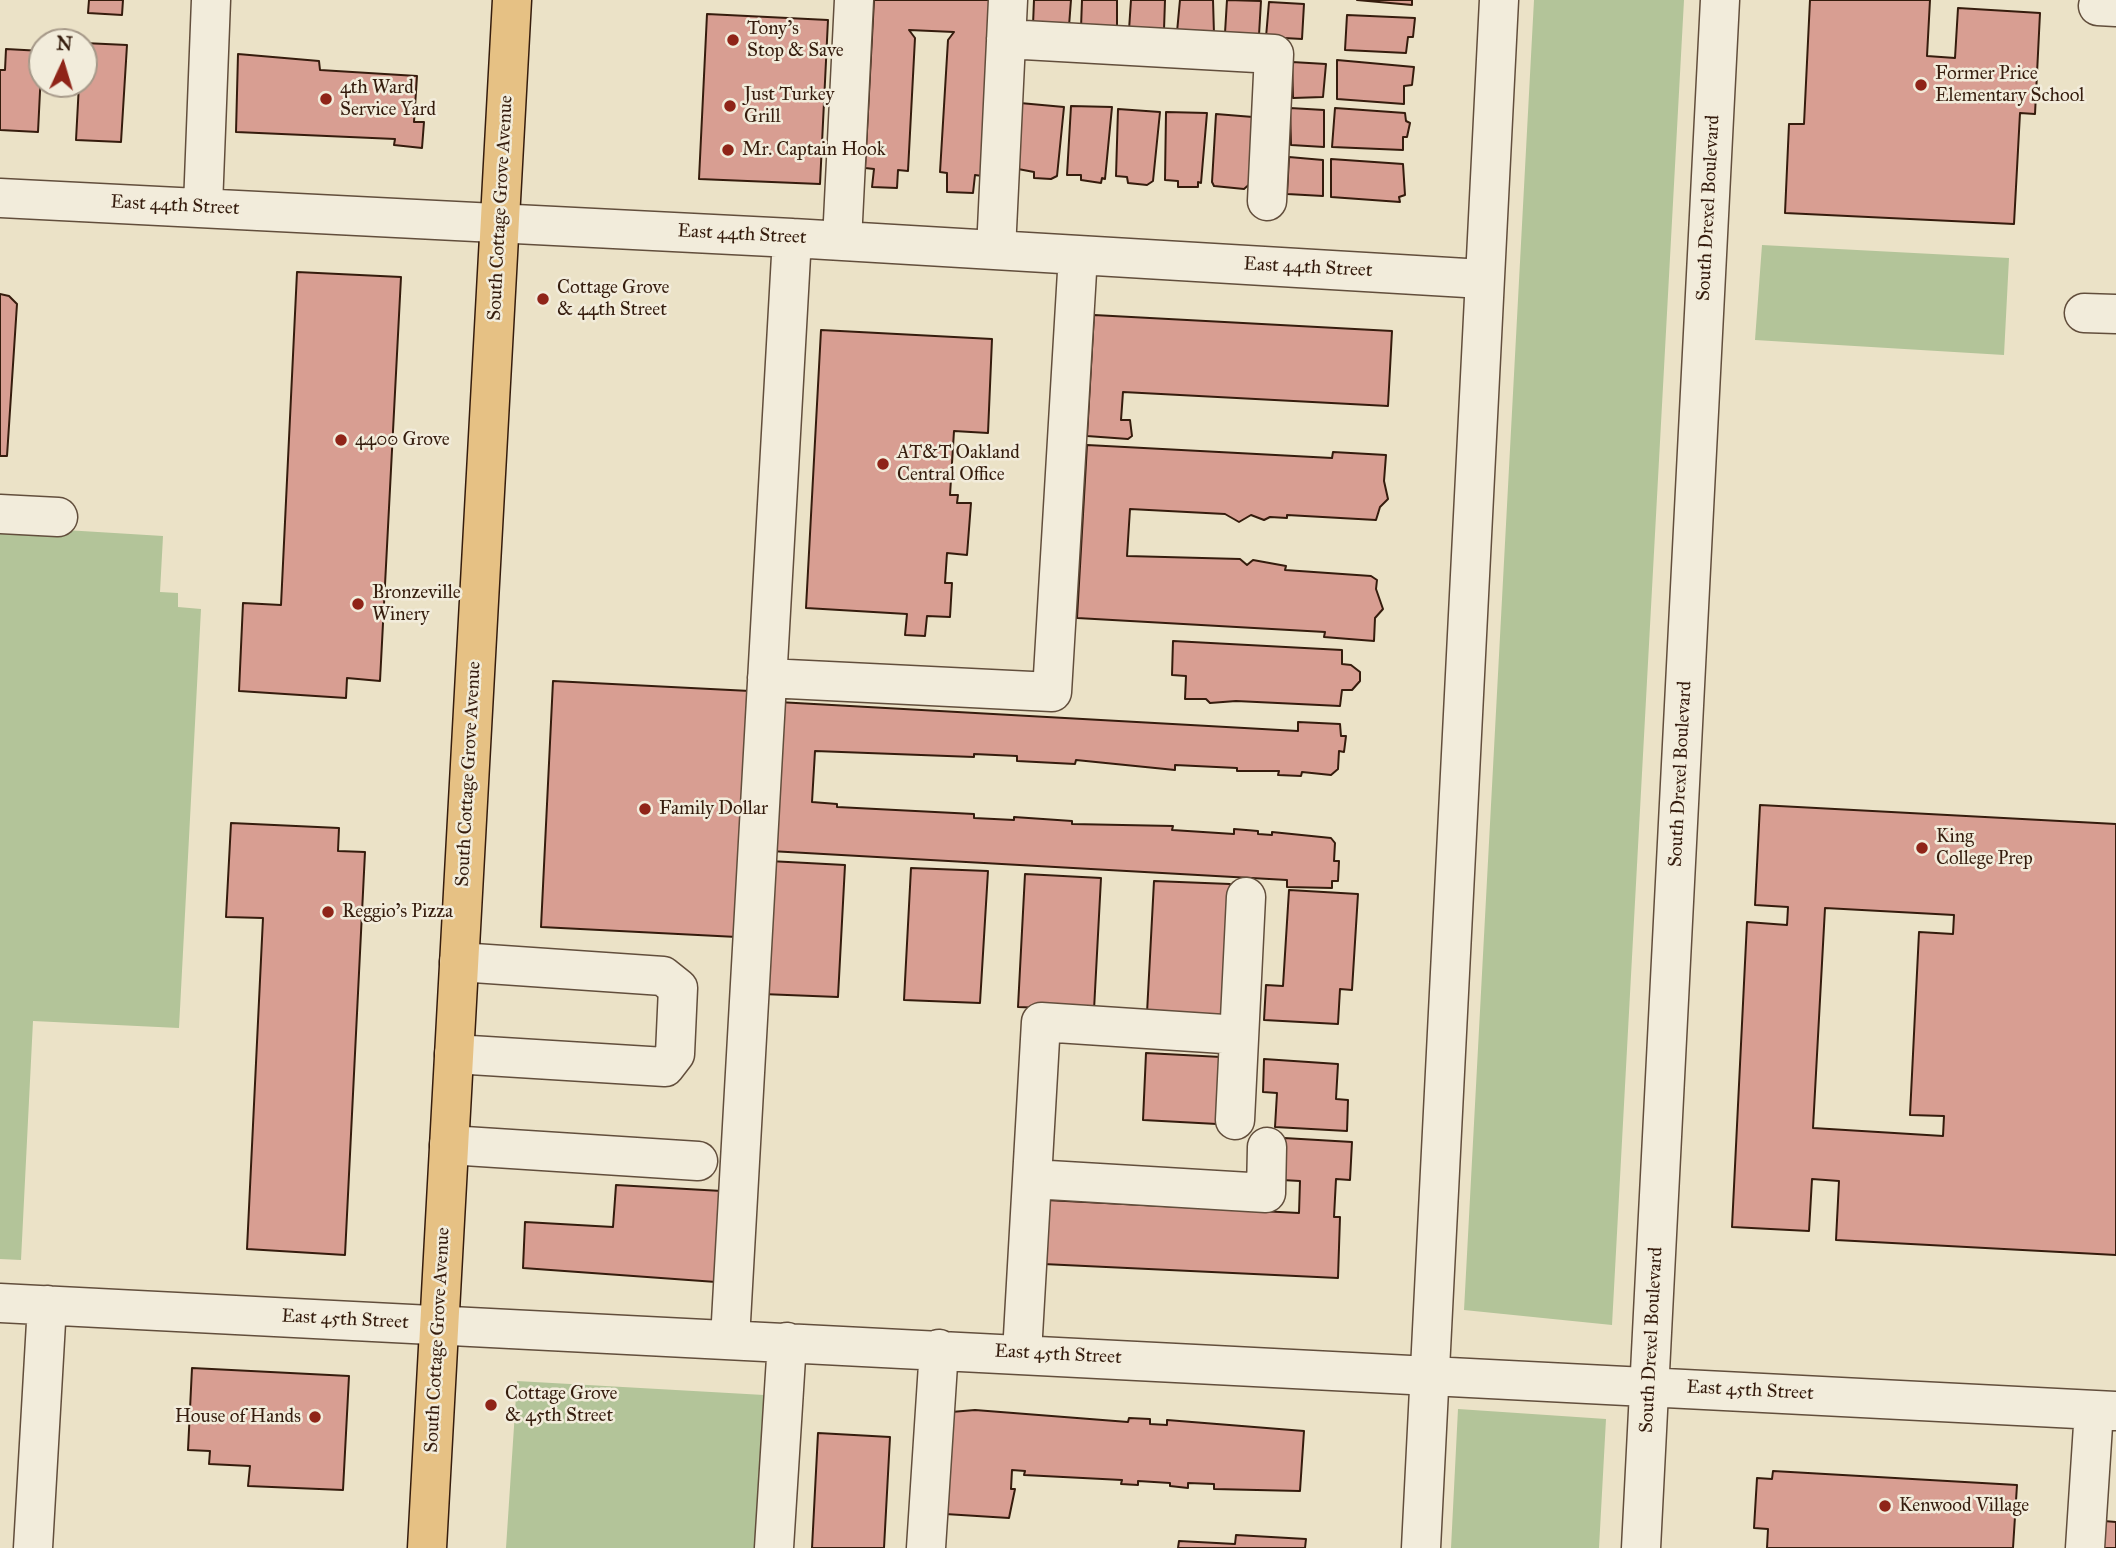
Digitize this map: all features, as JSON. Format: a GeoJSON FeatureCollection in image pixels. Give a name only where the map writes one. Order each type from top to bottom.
{"type":"FeatureCollection","features":[{"type":"Feature","properties":{"kind":"main road","name":"South Cottage Grove Avenue"},"geometry":{"type":"LineString","coordinates":[[427,1548],[512,0]]}},
{"type":"Feature","properties":{"kind":"street"},"geometry":{"type":"LineString","coordinates":[[203,206],[211,0]]}},
{"type":"Feature","properties":{"kind":"street"},"geometry":{"type":"LineString","coordinates":[[842,241],[854,0]]}},
{"type":"Feature","properties":{"kind":"street"},"geometry":{"type":"LineString","coordinates":[[996,250],[1008,0]]}},
{"type":"Feature","properties":{"kind":"street"},"geometry":{"type":"LineString","coordinates":[[1421,1548],[1499,0]]}},
{"type":"Feature","properties":{"kind":"street","name":"South Drexel Boulevard"},"geometry":{"type":"LineString","coordinates":[[1641,1548],[1720,0]]}},
{"type":"Feature","properties":{"kind":"street"},"geometry":{"type":"LineString","coordinates":[[1006,39],[1274,54],[1267,201]]}},
{"type":"Feature","properties":{"kind":"street","name":"East 44th Street"},"geometry":{"type":"LineString","coordinates":[[0,198],[500,222],[1483,279]]}},
{"type":"Feature","properties":{"kind":"street"},"geometry":{"type":"LineString","coordinates":[[730,1339],[792,238]]}},
{"type":"Feature","properties":{"kind":"street"},"geometry":{"type":"LineString","coordinates":[[767,678],[1052,692],[1078,255]]}},
{"type":"Feature","properties":{"kind":"street"},"geometry":{"type":"LineString","coordinates":[[0,514],[58,517]]}},
{"type":"Feature","properties":{"kind":"street"},"geometry":{"type":"LineString","coordinates":[[1235,1119],[1246,897]]}},
{"type":"Feature","properties":{"kind":"street"},"geometry":{"type":"LineString","coordinates":[[454,1054],[665,1067],[675,1054],[678,988],[663,976],[459,962]]}},
{"type":"Feature","properties":{"kind":"street"},"geometry":{"type":"LineString","coordinates":[[1022,1353],[1041,1022],[1239,1035]]}},
{"type":"Feature","properties":{"kind":"street"},"geometry":{"type":"LineString","coordinates":[[449,1145],[698,1161]]}},
{"type":"Feature","properties":{"kind":"street"},"geometry":{"type":"LineString","coordinates":[[1032,1179],[1266,1193],[1267,1147]]}},
{"type":"Feature","properties":{"kind":"street","name":"East 45th Street"},"geometry":{"type":"LineString","coordinates":[[0,1303],[2105,1410]]}},
{"type":"Feature","properties":{"kind":"street"},"geometry":{"type":"LineString","coordinates":[[33,1548],[47,1305]]}},
{"type":"Feature","properties":{"kind":"street"},"geometry":{"type":"LineString","coordinates":[[774,1548],[787,1342]]}},
{"type":"Feature","properties":{"kind":"street"},"geometry":{"type":"LineString","coordinates":[[926,1548],[939,1349]]}},
{"type":"Feature","properties":{"kind":"street"},"geometry":{"type":"LineString","coordinates":[[2085,1548],[2105,1410]]}},
{"type":"Feature","properties":{"kind":"green space"},"geometry":{"type":"Polygon","coordinates":[[[1534,0],[1684,0],[1612,1325],[1464,1310],[1534,0]]]}},
{"type":"Feature","properties":{"kind":"green space"},"geometry":{"type":"Polygon","coordinates":[[[1762,245],[2009,258],[2004,355],[1755,340],[1762,245]]]}},
{"type":"Feature","properties":{"kind":"green space"},"geometry":{"type":"Polygon","coordinates":[[[0,526],[163,536],[160,592],[178,593],[178,607],[201,609],[179,1028],[33,1021],[21,1260],[0,1259],[0,526]]]}},
{"type":"Feature","properties":{"kind":"green space"},"geometry":{"type":"Polygon","coordinates":[[[517,1381],[764,1395],[756,1548],[506,1548],[517,1381]]]}},
{"type":"Feature","properties":{"kind":"green space"},"geometry":{"type":"Polygon","coordinates":[[[1458,1409],[1606,1419],[1599,1548],[1451,1548],[1458,1409]]]}},
{"type":"Feature","properties":{"kind":"building"},"geometry":{"type":"Polygon","coordinates":[[[89,0],[123,0],[122,15],[88,13],[89,0]]]}},
{"type":"Feature","properties":{"kind":"building"},"geometry":{"type":"Polygon","coordinates":[[[874,0],[991,0],[982,176],[975,175],[973,193],[947,192],[947,173],[940,172],[948,40],[954,32],[909,30],[915,38],[908,171],[898,170],[897,188],[872,187],[874,169],[865,168],[874,0]]]}},
{"type":"Feature","properties":{"kind":"building"},"geometry":{"type":"Polygon","coordinates":[[[1034,0],[1071,0],[1069,26],[1033,25],[1034,0]]]}},
{"type":"Feature","properties":{"kind":"building"},"geometry":{"type":"Polygon","coordinates":[[[1082,0],[1117,0],[1117,29],[1081,28],[1082,0]]]}},
{"type":"Feature","properties":{"kind":"building"},"geometry":{"type":"Polygon","coordinates":[[[1131,0],[1165,0],[1164,30],[1129,30],[1131,0]]]}},
{"type":"Feature","properties":{"kind":"building"},"geometry":{"type":"Polygon","coordinates":[[[1180,0],[1213,0],[1214,34],[1177,32],[1180,0]]]}},
{"type":"Feature","properties":{"kind":"building"},"geometry":{"type":"Polygon","coordinates":[[[1227,0],[1261,1],[1259,35],[1225,33],[1227,0]]]}},
{"type":"Feature","properties":{"kind":"building"},"geometry":{"type":"Polygon","coordinates":[[[1357,0],[1412,0],[1412,5],[1357,0]]]}},
{"type":"Feature","properties":{"kind":"building","name":"Former Price Elementary School"},"geometry":{"type":"Polygon","coordinates":[[[1810,0],[1930,0],[1927,56],[1955,58],[1958,8],[2040,13],[2035,114],[2020,113],[2014,224],[1785,213],[1789,124],[1804,124],[1810,0]]]}},
{"type":"Feature","properties":{"kind":"building"},"geometry":{"type":"Polygon","coordinates":[[[1269,2],[1304,4],[1302,39],[1266,37],[1269,2]]]}},
{"type":"Feature","properties":{"kind":"building"},"geometry":{"type":"Polygon","coordinates":[[[707,14],[828,20],[820,184],[699,179],[707,14]]]}},
{"type":"Feature","properties":{"kind":"building"},"geometry":{"type":"Polygon","coordinates":[[[1347,15],[1415,18],[1413,37],[1408,37],[1406,53],[1345,50],[1347,15]]]}},
{"type":"Feature","properties":{"kind":"building"},"geometry":{"type":"Polygon","coordinates":[[[98,44],[127,45],[121,142],[76,140],[78,98],[98,98],[98,44]]]}},
{"type":"Feature","properties":{"kind":"building"},"geometry":{"type":"Polygon","coordinates":[[[6,49],[28,50],[28,98],[40,98],[38,132],[0,130],[0,70],[5,70],[6,49]]]}},
{"type":"Feature","properties":{"kind":"building","name":"4th Ward Service Yard"},"geometry":{"type":"Polygon","coordinates":[[[238,54],[319,61],[320,70],[417,76],[414,122],[424,122],[422,148],[394,145],[395,139],[236,132],[238,54]]]}},
{"type":"Feature","properties":{"kind":"building"},"geometry":{"type":"Polygon","coordinates":[[[1337,60],[1414,67],[1412,85],[1404,86],[1404,104],[1337,99],[1337,60]]]}},
{"type":"Feature","properties":{"kind":"building"},"geometry":{"type":"Polygon","coordinates":[[[1292,62],[1326,64],[1323,97],[1293,98],[1292,62]]]}},
{"type":"Feature","properties":{"kind":"building"},"geometry":{"type":"Polygon","coordinates":[[[1020,103],[1064,107],[1057,176],[1051,179],[1034,178],[1034,172],[1018,169],[1020,103]]]}},
{"type":"Feature","properties":{"kind":"building"},"geometry":{"type":"Polygon","coordinates":[[[1071,106],[1112,107],[1105,179],[1102,178],[1101,183],[1081,180],[1081,175],[1067,175],[1071,106]]]}},
{"type":"Feature","properties":{"kind":"building"},"geometry":{"type":"Polygon","coordinates":[[[1290,108],[1324,110],[1324,147],[1291,145],[1290,108]]]}},
{"type":"Feature","properties":{"kind":"building"},"geometry":{"type":"Polygon","coordinates":[[[1335,108],[1405,113],[1406,121],[1410,123],[1407,137],[1403,137],[1403,150],[1332,147],[1335,108]]]}},
{"type":"Feature","properties":{"kind":"building"},"geometry":{"type":"Polygon","coordinates":[[[1118,109],[1160,112],[1153,181],[1147,185],[1128,183],[1127,177],[1116,176],[1118,109]]]}},
{"type":"Feature","properties":{"kind":"building"},"geometry":{"type":"Polygon","coordinates":[[[1166,112],[1207,113],[1201,183],[1198,182],[1198,187],[1178,187],[1178,181],[1165,180],[1166,112]]]}},
{"type":"Feature","properties":{"kind":"building"},"geometry":{"type":"Polygon","coordinates":[[[1216,114],[1253,117],[1252,182],[1244,189],[1214,186],[1212,182],[1216,114]]]}},
{"type":"Feature","properties":{"kind":"building"},"geometry":{"type":"Polygon","coordinates":[[[1289,157],[1323,160],[1323,196],[1287,194],[1289,157]]]}},
{"type":"Feature","properties":{"kind":"building"},"geometry":{"type":"Polygon","coordinates":[[[1331,159],[1403,164],[1405,195],[1399,197],[1400,202],[1331,197],[1331,159]]]}},
{"type":"Feature","properties":{"kind":"building","name":"4400 Grove"},"geometry":{"type":"Polygon","coordinates":[[[297,272],[401,277],[380,681],[347,678],[346,698],[239,691],[243,603],[281,605],[297,272]]]}},
{"type":"Feature","properties":{"kind":"building"},"geometry":{"type":"Polygon","coordinates":[[[0,294],[9,296],[17,304],[7,456],[0,456],[0,294]]]}},
{"type":"Feature","properties":{"kind":"building"},"geometry":{"type":"Polygon","coordinates":[[[1094,315],[1392,331],[1388,406],[1123,392],[1121,420],[1130,420],[1132,436],[1128,439],[1087,436],[1094,315]]]}},
{"type":"Feature","properties":{"kind":"building","name":"AT&T Oakland Central Office"},"geometry":{"type":"Polygon","coordinates":[[[821,330],[992,339],[988,433],[954,431],[950,495],[958,495],[957,503],[971,503],[967,555],[947,553],[945,583],[952,583],[950,617],[927,616],[925,636],[905,635],[907,614],[806,608],[821,330]]]}},
{"type":"Feature","properties":{"kind":"building"},"geometry":{"type":"Polygon","coordinates":[[[1087,445],[1332,458],[1333,452],[1386,455],[1384,481],[1388,499],[1380,507],[1376,520],[1287,515],[1287,518],[1270,517],[1264,520],[1251,515],[1239,522],[1225,514],[1130,509],[1127,556],[1240,559],[1247,565],[1253,560],[1286,566],[1285,570],[1371,576],[1377,580],[1376,589],[1383,609],[1375,618],[1374,641],[1324,637],[1325,632],[1077,618],[1087,445]]]}},
{"type":"Feature","properties":{"kind":"building"},"geometry":{"type":"Polygon","coordinates":[[[1173,641],[1342,650],[1342,664],[1351,665],[1360,672],[1360,681],[1352,690],[1342,690],[1340,706],[1236,701],[1210,703],[1206,699],[1185,699],[1186,676],[1172,675],[1173,641]]]}},
{"type":"Feature","properties":{"kind":"building","name":"Family Dollar"},"geometry":{"type":"Polygon","coordinates":[[[553,681],[750,691],[737,937],[541,927],[553,681]]]}},
{"type":"Feature","properties":{"kind":"building"},"geometry":{"type":"Polygon","coordinates":[[[778,702],[1298,731],[1298,722],[1340,724],[1341,736],[1346,736],[1344,752],[1339,751],[1338,769],[1331,775],[1302,772],[1301,776],[1278,775],[1279,771],[1237,771],[1237,768],[1175,765],[1175,770],[1076,760],[1075,764],[1017,761],[1017,756],[974,754],[974,757],[815,751],[812,802],[837,804],[837,807],[974,814],[974,818],[1014,820],[1014,817],[1072,821],[1072,824],[1173,826],[1172,830],[1234,834],[1234,829],[1258,831],[1258,834],[1272,835],[1272,832],[1331,838],[1335,843],[1334,861],[1339,861],[1338,881],[1332,881],[1332,888],[1287,887],[1287,880],[770,851],[778,702]]]}},
{"type":"Feature","properties":{"kind":"building"},"geometry":{"type":"Polygon","coordinates":[[[1760,805],[2116,824],[2116,1255],[1836,1240],[1839,1181],[1812,1179],[1809,1231],[1732,1227],[1747,922],[1787,925],[1788,907],[1755,905],[1760,805]],[[1825,908],[1813,1128],[1943,1136],[1944,1116],[1910,1115],[1919,932],[1953,934],[1954,915],[1825,908]]]}},
{"type":"Feature","properties":{"kind":"building"},"geometry":{"type":"Polygon","coordinates":[[[231,823],[339,828],[338,851],[365,852],[345,1255],[247,1249],[263,918],[226,917],[231,823]]]}},
{"type":"Feature","properties":{"kind":"building"},"geometry":{"type":"Polygon","coordinates":[[[769,861],[845,865],[838,997],[762,994],[769,861]]]}},
{"type":"Feature","properties":{"kind":"building"},"geometry":{"type":"Polygon","coordinates":[[[911,868],[988,871],[980,1003],[904,1000],[911,868]]]}},
{"type":"Feature","properties":{"kind":"building"},"geometry":{"type":"Polygon","coordinates":[[[1025,874],[1101,878],[1094,1010],[1018,1007],[1025,874]]]}},
{"type":"Feature","properties":{"kind":"building"},"geometry":{"type":"Polygon","coordinates":[[[1154,881],[1230,884],[1223,1017],[1147,1013],[1154,881]]]}},
{"type":"Feature","properties":{"kind":"building"},"geometry":{"type":"Polygon","coordinates":[[[1289,890],[1358,894],[1352,990],[1340,989],[1338,1024],[1264,1020],[1266,985],[1283,986],[1289,890]]]}},
{"type":"Feature","properties":{"kind":"building"},"geometry":{"type":"Polygon","coordinates":[[[1146,1053],[1221,1057],[1217,1124],[1143,1120],[1146,1053]]]}},
{"type":"Feature","properties":{"kind":"building"},"geometry":{"type":"Polygon","coordinates":[[[1264,1059],[1338,1064],[1336,1099],[1348,1100],[1347,1131],[1275,1127],[1277,1093],[1263,1092],[1264,1059]]]}},
{"type":"Feature","properties":{"kind":"building"},"geometry":{"type":"Polygon","coordinates":[[[1284,1138],[1352,1142],[1350,1180],[1336,1179],[1334,1217],[1340,1217],[1338,1278],[1043,1264],[1046,1200],[1299,1213],[1300,1181],[1282,1180],[1284,1138]]]}},
{"type":"Feature","properties":{"kind":"building"},"geometry":{"type":"Polygon","coordinates":[[[616,1185],[722,1191],[716,1282],[523,1268],[525,1222],[613,1227],[616,1185]]]}},
{"type":"Feature","properties":{"kind":"building"},"geometry":{"type":"Polygon","coordinates":[[[192,1368],[349,1376],[343,1490],[248,1486],[250,1466],[209,1464],[210,1451],[188,1450],[192,1368]]]}},
{"type":"Feature","properties":{"kind":"building"},"geometry":{"type":"Polygon","coordinates":[[[975,1410],[1128,1422],[1129,1418],[1150,1419],[1150,1424],[1167,1425],[1167,1420],[1304,1431],[1300,1491],[1214,1489],[1214,1484],[1188,1483],[1188,1488],[1170,1486],[1170,1483],[1138,1481],[1138,1485],[1121,1484],[1122,1480],[1024,1475],[1025,1471],[1012,1470],[1011,1489],[1015,1489],[1009,1518],[945,1514],[951,1412],[975,1410]]]}},
{"type":"Feature","properties":{"kind":"building"},"geometry":{"type":"Polygon","coordinates":[[[818,1433],[890,1437],[884,1548],[812,1548],[818,1433]]]}},
{"type":"Feature","properties":{"kind":"building","name":"Kenwood Village"},"geometry":{"type":"Polygon","coordinates":[[[1773,1471],[2017,1485],[2013,1548],[1767,1548],[1768,1529],[1754,1528],[1757,1478],[1772,1479],[1773,1471]]]}},
{"type":"Feature","properties":{"kind":"building"},"geometry":{"type":"Polygon","coordinates":[[[2104,1521],[2116,1522],[2116,1548],[2102,1548],[2104,1521]]]}},
{"type":"Feature","properties":{"kind":"building"},"geometry":{"type":"Polygon","coordinates":[[[1236,1535],[1306,1539],[1305,1548],[1178,1548],[1179,1541],[1235,1544],[1236,1535]]]}},
{"type":"Feature","properties":{"kind":"place","name":"Tony's Stop & Save"},"geometry":{"type":"Point","coordinates":[733,40]}},
{"type":"Feature","properties":{"kind":"place","name":"Former Price Elementary School"},"geometry":{"type":"Point","coordinates":[1921,85]}},
{"type":"Feature","properties":{"kind":"place","name":"4th Ward Service Yard"},"geometry":{"type":"Point","coordinates":[326,99]}},
{"type":"Feature","properties":{"kind":"place","name":"Just Turkey Grill"},"geometry":{"type":"Point","coordinates":[730,106]}},
{"type":"Feature","properties":{"kind":"place","name":"Mr. Captain Hook"},"geometry":{"type":"Point","coordinates":[728,150]}},
{"type":"Feature","properties":{"kind":"place","name":"Cottage Grove & 44th Street"},"geometry":{"type":"Point","coordinates":[543,299]}},
{"type":"Feature","properties":{"kind":"place","name":"4400 Grove"},"geometry":{"type":"Point","coordinates":[341,440]}},
{"type":"Feature","properties":{"kind":"place","name":"AT&T Oakland Central Office"},"geometry":{"type":"Point","coordinates":[883,464]}},
{"type":"Feature","properties":{"kind":"place","name":"Bronzeville Winery"},"geometry":{"type":"Point","coordinates":[358,604]}},
{"type":"Feature","properties":{"kind":"place","name":"Family Dollar"},"geometry":{"type":"Point","coordinates":[645,809]}},
{"type":"Feature","properties":{"kind":"place","name":"King College Prep"},"geometry":{"type":"Point","coordinates":[1922,848]}},
{"type":"Feature","properties":{"kind":"place","name":"Reggio's Pizza"},"geometry":{"type":"Point","coordinates":[328,912]}},
{"type":"Feature","properties":{"kind":"place","name":"Cottage Grove & 45th Street"},"geometry":{"type":"Point","coordinates":[491,1405]}},
{"type":"Feature","properties":{"kind":"place","name":"House of Hands"},"geometry":{"type":"Point","coordinates":[315,1417]}},
{"type":"Feature","properties":{"kind":"place","name":"Kenwood Village"},"geometry":{"type":"Point","coordinates":[1885,1506]}}]}
